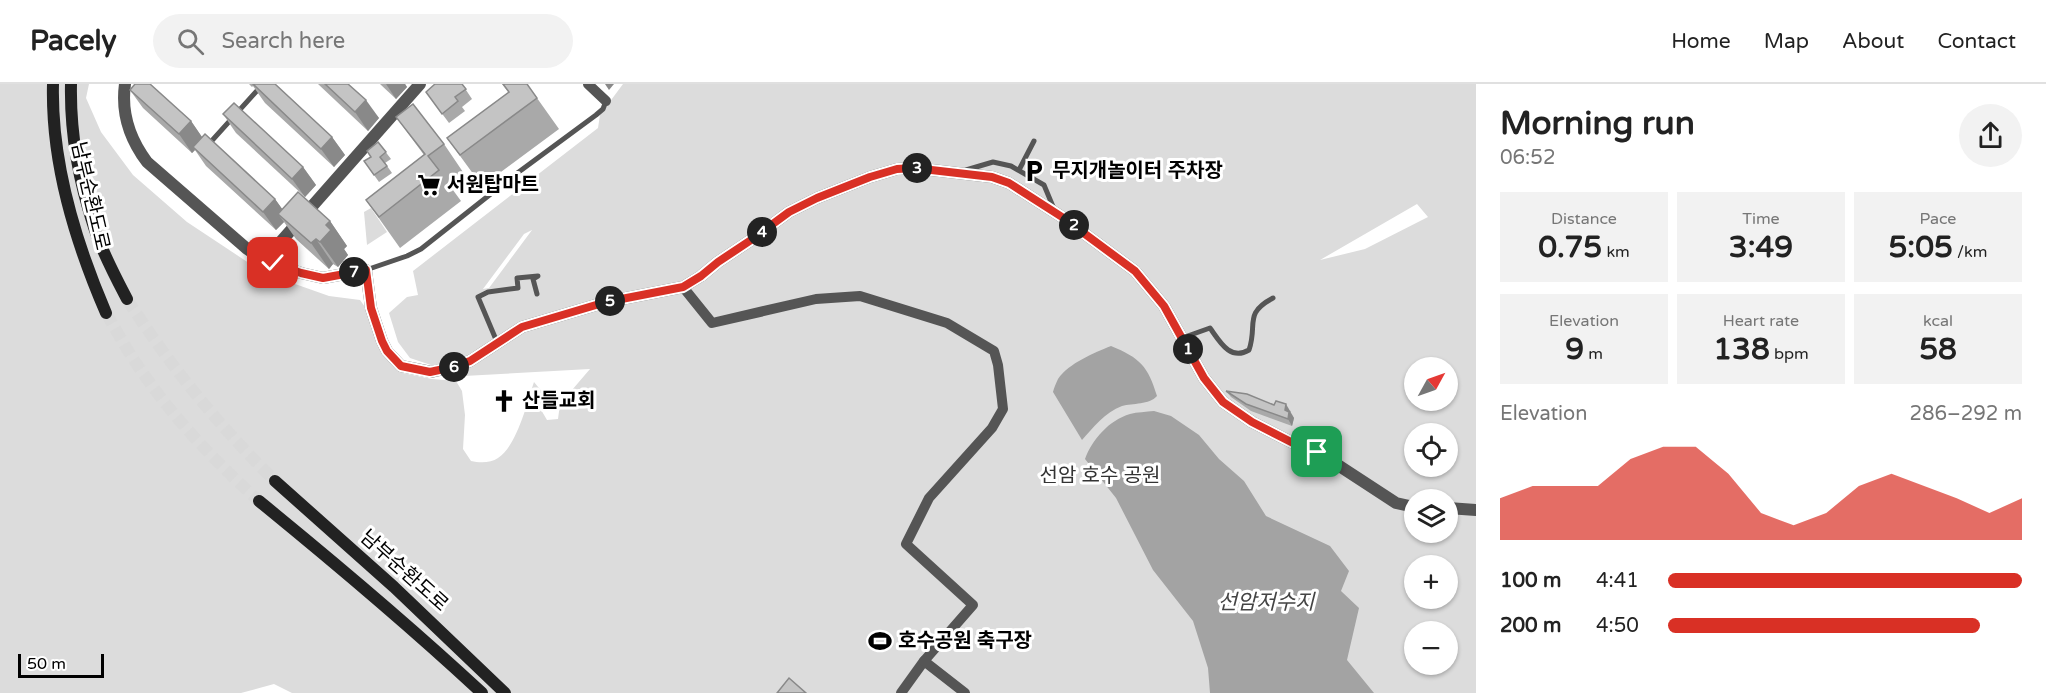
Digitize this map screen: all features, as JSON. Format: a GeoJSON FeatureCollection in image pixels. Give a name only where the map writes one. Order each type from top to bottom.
{"type":"FeatureCollection","features":[{"type":"Feature","properties":{"kind":"main road","name":"남부순환도로"},"geometry":{"type":"LineString","coordinates":[[52,84],[60,164],[76,234],[106,313]]}},
{"type":"Feature","properties":{"kind":"main road","name":"남부순환도로"},"geometry":{"type":"LineString","coordinates":[[71,87],[77,159],[85,197],[102,248],[127,299]]}},
{"type":"Feature","properties":{"kind":"main road","name":"남부순환도로"},"geometry":{"type":"LineString","coordinates":[[275,481],[394,587],[505,693]]}},
{"type":"Feature","properties":{"kind":"main road","name":"남부순환도로"},"geometry":{"type":"LineString","coordinates":[[259,501],[381,602],[482,693]]}},
{"type":"Feature","properties":{"kind":"street"},"geometry":{"type":"LineString","coordinates":[[125,84],[123,100],[126,126],[138,151],[147,162],[246,248],[263,260],[323,278],[366,270],[371,308],[387,351],[401,366],[430,372],[470,361],[522,327],[606,302],[683,287],[789,212],[870,177],[897,169],[914,168],[999,178],[1056,213],[1117,256],[1142,278],[1164,306],[1210,387],[1223,402],[1252,422],[1293,443],[1321,454],[1396,503],[1404,505]]}},
{"type":"Feature","properties":{"kind":"street"},"geometry":{"type":"LineString","coordinates":[[263,260],[420,84]]}},
{"type":"Feature","properties":{"kind":"street"},"geometry":{"type":"LineString","coordinates":[[588,84],[606,101]]}},
{"type":"Feature","properties":{"kind":"street"},"geometry":{"type":"LineString","coordinates":[[683,287],[712,323],[816,299],[860,296],[947,323],[994,351],[998,365],[1003,409],[992,428],[929,498],[906,544],[973,605],[924,662],[901,693]]}},
{"type":"Feature","properties":{"kind":"street"},"geometry":{"type":"LineString","coordinates":[[1458,509],[1476,510]]}},
{"type":"Feature","properties":{"kind":"street"},"geometry":{"type":"LineString","coordinates":[[924,662],[965,693]]}},
{"type":"Feature","properties":{"kind":"lane"},"geometry":{"type":"LineString","coordinates":[[204,149],[264,84]]}},
{"type":"Feature","properties":{"kind":"lane"},"geometry":{"type":"LineString","coordinates":[[366,270],[421,249],[596,115],[603,109],[606,101]]}},
{"type":"Feature","properties":{"kind":"lane"},"geometry":{"type":"LineString","coordinates":[[1019,170],[1034,141]]}},
{"type":"Feature","properties":{"kind":"lane"},"geometry":{"type":"LineString","coordinates":[[959,172],[993,162],[1011,166],[1044,185],[1056,213]]}},
{"type":"Feature","properties":{"kind":"lane"},"geometry":{"type":"LineString","coordinates":[[498,343],[478,297],[488,292],[519,288],[517,278],[538,276],[533,279],[537,294]]}},
{"type":"Feature","properties":{"kind":"lane"},"geometry":{"type":"LineString","coordinates":[[1182,338],[1210,328],[1222,347],[1232,353],[1243,353],[1249,350],[1253,339],[1252,319],[1262,304],[1273,298]]}},
{"type":"Feature","properties":{"kind":"green space","name":"선암 호수 공원"},"geometry":{"type":"Polygon","coordinates":[[[0,84],[89,84],[86,98],[101,132],[133,175],[187,222],[264,273],[329,296],[360,300],[370,314],[392,365],[403,373],[456,381],[462,391],[465,415],[463,449],[471,461],[482,462],[498,458],[511,444],[534,382],[543,393],[540,408],[547,420],[558,419],[560,404],[590,369],[464,376],[410,358],[398,342],[389,313],[407,297],[418,295],[413,271],[598,128],[600,115],[623,84],[1476,84],[1476,693],[292,693],[274,684],[241,693],[0,693],[0,84]],[[1417,204],[1320,260],[1365,249],[1428,217],[1417,204]],[[532,230],[524,234],[483,289],[489,288],[532,230]]]}},
{"type":"Feature","properties":{"kind":"green space"},"geometry":{"type":"Polygon","coordinates":[[[371,208],[387,232],[367,245],[364,212],[371,208]]]}},
{"type":"Feature","properties":{"kind":"water"},"geometry":{"type":"Polygon","coordinates":[[[1111,346],[1141,364],[1150,377],[1157,396],[1154,399],[1122,406],[1110,412],[1082,440],[1053,390],[1058,379],[1069,368],[1082,359],[1111,346]]]}},
{"type":"Feature","properties":{"kind":"water","name":"선암저수지"},"geometry":{"type":"Polygon","coordinates":[[[1154,411],[1171,416],[1199,435],[1219,459],[1244,481],[1266,516],[1330,546],[1349,571],[1341,591],[1359,608],[1347,660],[1374,693],[1210,693],[1208,668],[1193,621],[1153,570],[1116,498],[1085,459],[1097,438],[1115,421],[1130,414],[1154,411]]]}},
{"type":"Feature","properties":{"kind":"building"},"geometry":{"type":"Polygon","coordinates":[[[135,84],[150,84],[191,121],[179,134],[130,90],[135,84]]]}},
{"type":"Feature","properties":{"kind":"building"},"geometry":{"type":"Polygon","coordinates":[[[253,84],[275,84],[332,137],[321,149],[253,84]]]}},
{"type":"Feature","properties":{"kind":"building"},"geometry":{"type":"Polygon","coordinates":[[[325,84],[348,84],[366,100],[355,112],[325,84]]]}},
{"type":"Feature","properties":{"kind":"building"},"geometry":{"type":"Polygon","coordinates":[[[435,84],[462,84],[466,89],[455,97],[458,101],[442,114],[426,92],[435,84]]]}},
{"type":"Feature","properties":{"kind":"building"},"geometry":{"type":"Polygon","coordinates":[[[503,84],[527,84],[537,98],[460,155],[447,138],[509,92],[503,84]]]}},
{"type":"Feature","properties":{"kind":"building"},"geometry":{"type":"Polygon","coordinates":[[[234,103],[303,167],[292,179],[223,114],[234,103]]]}},
{"type":"Feature","properties":{"kind":"building"},"geometry":{"type":"Polygon","coordinates":[[[413,104],[444,144],[428,156],[439,170],[379,217],[366,200],[425,154],[396,117],[413,104]]]}},
{"type":"Feature","properties":{"kind":"building"},"geometry":{"type":"Polygon","coordinates":[[[205,134],[275,199],[263,212],[193,147],[205,134]]]}},
{"type":"Feature","properties":{"kind":"building"},"geometry":{"type":"Polygon","coordinates":[[[378,142],[386,152],[380,157],[387,166],[374,175],[364,161],[371,157],[367,151],[378,142]]]}},
{"type":"Feature","properties":{"kind":"building"},"geometry":{"type":"Polygon","coordinates":[[[298,192],[330,221],[326,225],[331,230],[320,242],[316,239],[311,243],[278,214],[298,192]]]}},
{"type":"Feature","properties":{"kind":"building"},"geometry":{"type":"Polygon","coordinates":[[[1226,391],[1247,394],[1274,405],[1276,401],[1286,404],[1285,410],[1289,412],[1288,419],[1246,404],[1226,391]]]}},
{"type":"Feature","properties":{"kind":"building"},"geometry":{"type":"Polygon","coordinates":[[[789,678],[806,693],[777,693],[789,678]]]}},
{"type":"Feature","properties":{"kind":"tunnel"},"geometry":{"type":"LineString","coordinates":[[127,299],[160,348],[196,395],[275,481]]}},
{"type":"Feature","properties":{"kind":"tunnel"},"geometry":{"type":"LineString","coordinates":[[106,313],[132,357],[175,415],[207,451],[259,501]]}},
{"type":"Feature","properties":{"kind":"place","name":"무지개놀이터 주차장"},"geometry":{"type":"Point","coordinates":[1034,171]}},
{"type":"Feature","properties":{"kind":"place","name":"서원탑마트"},"geometry":{"type":"Point","coordinates":[429,185]}},
{"type":"Feature","properties":{"kind":"place","name":"산들교회"},"geometry":{"type":"Point","coordinates":[504,401]}},
{"type":"Feature","properties":{"kind":"place","name":"호수공원 축구장"},"geometry":{"type":"Point","coordinates":[880,641]}},
{"type":"Feature","properties":{"kind":"route"},"geometry":{"type":"LineString","coordinates":[[273,263],[323,278],[366,270],[371,308],[387,351],[401,366],[430,372],[470,361],[522,327],[606,302],[683,287],[789,212],[870,177],[897,169],[914,168],[999,178],[1062,217],[1117,256],[1148,284],[1173,320],[1204,378],[1223,402],[1252,422],[1293,443],[1317,452]]}}]}
